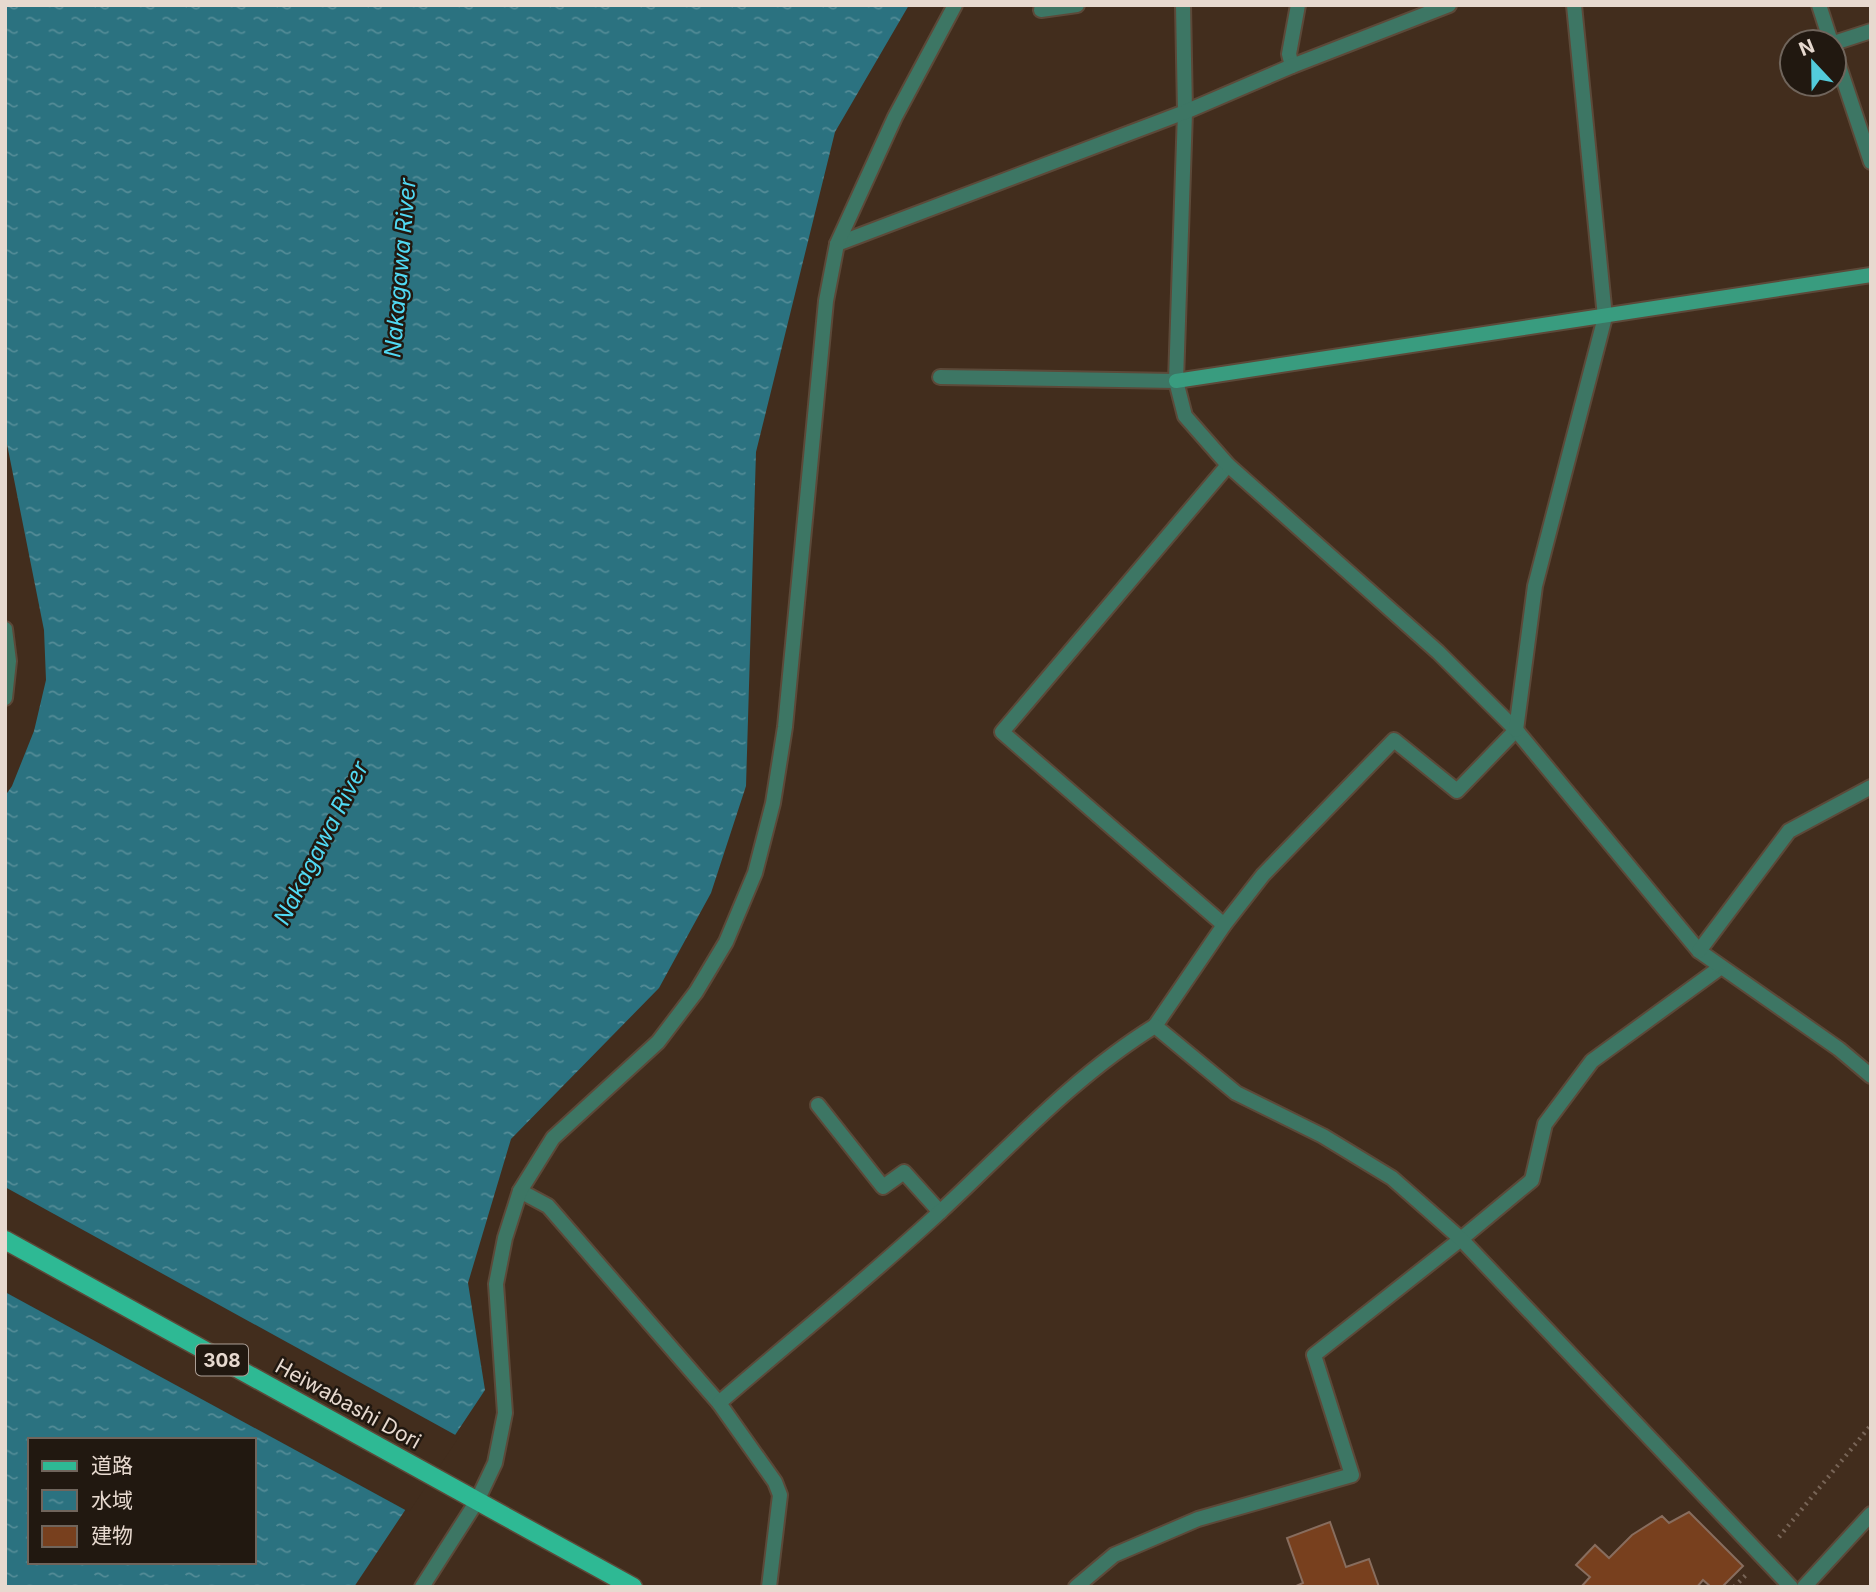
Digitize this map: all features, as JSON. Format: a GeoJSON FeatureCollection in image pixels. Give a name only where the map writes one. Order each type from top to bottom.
{"type":"FeatureCollection","features":[{"type":"Feature","properties":{"kind":"main road","name":"Heiwabashi Dori"},"geometry":{"type":"LineString","coordinates":[[5,1240],[633,1587]]}},
{"type":"Feature","properties":{"kind":"street"},"geometry":{"type":"LineString","coordinates":[[422,1587],[477,1501],[495,1464],[505,1413],[496,1284],[505,1238],[520,1191],[553,1138],[658,1042],[696,992],[726,942],[755,873],[773,803],[785,727],[826,301],[837,244],[895,117],[955,5]]}},
{"type":"Feature","properties":{"kind":"street"},"geometry":{"type":"LineString","coordinates":[[1041,10],[1077,5]]}},
{"type":"Feature","properties":{"kind":"street"},"geometry":{"type":"LineString","coordinates":[[1183,5],[1185,112],[1176,381],[1185,415],[1228,465],[1438,652],[1516,730],[1699,951],[1839,1049],[1871,1076]]}},
{"type":"Feature","properties":{"kind":"street"},"geometry":{"type":"LineString","coordinates":[[1292,65],[1289,54],[1298,5]]}},
{"type":"Feature","properties":{"kind":"street"},"geometry":{"type":"LineString","coordinates":[[837,244],[1185,112],[1292,65],[1449,5]]}},
{"type":"Feature","properties":{"kind":"street"},"geometry":{"type":"LineString","coordinates":[[719,1403],[940,1212],[1069,1090],[1122,1046],[1154,1026],[1224,925],[1263,875],[1394,740],[1457,791],[1516,730],[1535,586],[1605,317],[1574,5]]}},
{"type":"Feature","properties":{"kind":"street"},"geometry":{"type":"LineString","coordinates":[[1819,5],[1827,28]]}},
{"type":"Feature","properties":{"kind":"street"},"geometry":{"type":"LineString","coordinates":[[1848,38],[1871,31]]}},
{"type":"Feature","properties":{"kind":"street"},"geometry":{"type":"LineString","coordinates":[[1848,93],[1871,162]]}},
{"type":"Feature","properties":{"kind":"street"},"geometry":{"type":"LineString","coordinates":[[940,377],[1176,381],[1871,275]]}},
{"type":"Feature","properties":{"kind":"street"},"geometry":{"type":"LineString","coordinates":[[1224,925],[1002,732],[1228,465]]}},
{"type":"Feature","properties":{"kind":"street"},"geometry":{"type":"LineString","coordinates":[[5,629],[9,661],[5,698]]}},
{"type":"Feature","properties":{"kind":"street"},"geometry":{"type":"LineString","coordinates":[[1699,951],[1789,831],[1871,787]]}},
{"type":"Feature","properties":{"kind":"street"},"geometry":{"type":"LineString","coordinates":[[1076,1587],[1114,1555],[1198,1519],[1352,1475],[1314,1355],[1532,1180],[1545,1124],[1592,1061],[1721,967]]}},
{"type":"Feature","properties":{"kind":"street"},"geometry":{"type":"LineString","coordinates":[[1154,1026],[1236,1093],[1323,1136],[1392,1178],[1461,1239],[1791,1587]]}},
{"type":"Feature","properties":{"kind":"street"},"geometry":{"type":"LineString","coordinates":[[818,1105],[883,1187],[904,1172],[940,1212]]}},
{"type":"Feature","properties":{"kind":"street"},"geometry":{"type":"LineString","coordinates":[[520,1191],[548,1206],[719,1403],[775,1482],[780,1495],[769,1587]]}},
{"type":"Feature","properties":{"kind":"street"},"geometry":{"type":"LineString","coordinates":[[1804,1587],[1871,1514]]}},
{"type":"Feature","properties":{"kind":"path"},"geometry":{"type":"LineString","coordinates":[[1734,1587],[1763,1557],[1871,1425]]}},
{"type":"Feature","properties":{"kind":"water","name":"Nakagawa River"},"geometry":{"type":"Polygon","coordinates":[[[5,5],[909,5],[835,132],[756,452],[746,786],[711,893],[659,988],[511,1139],[468,1283],[485,1390],[354,1587],[5,1587],[5,796],[12,786],[34,731],[46,680],[44,630],[5,434],[5,5]]]}},
{"type":"Feature","properties":{"kind":"pier"},"geometry":{"type":"Polygon","coordinates":[[[5,1187],[459,1437],[409,1512],[5,1292],[5,1187]]]}},
{"type":"Feature","properties":{"kind":"building"},"geometry":{"type":"Polygon","coordinates":[[[1689,1512],[1743,1566],[1722,1587],[1711,1587],[1703,1580],[1697,1587],[1581,1587],[1590,1577],[1576,1565],[1595,1545],[1609,1558],[1632,1535],[1662,1516],[1669,1523],[1689,1512]]]}},
{"type":"Feature","properties":{"kind":"building"},"geometry":{"type":"Polygon","coordinates":[[[1330,1522],[1346,1567],[1369,1559],[1379,1587],[1294,1587],[1303,1583],[1287,1538],[1330,1522]]]}}]}
